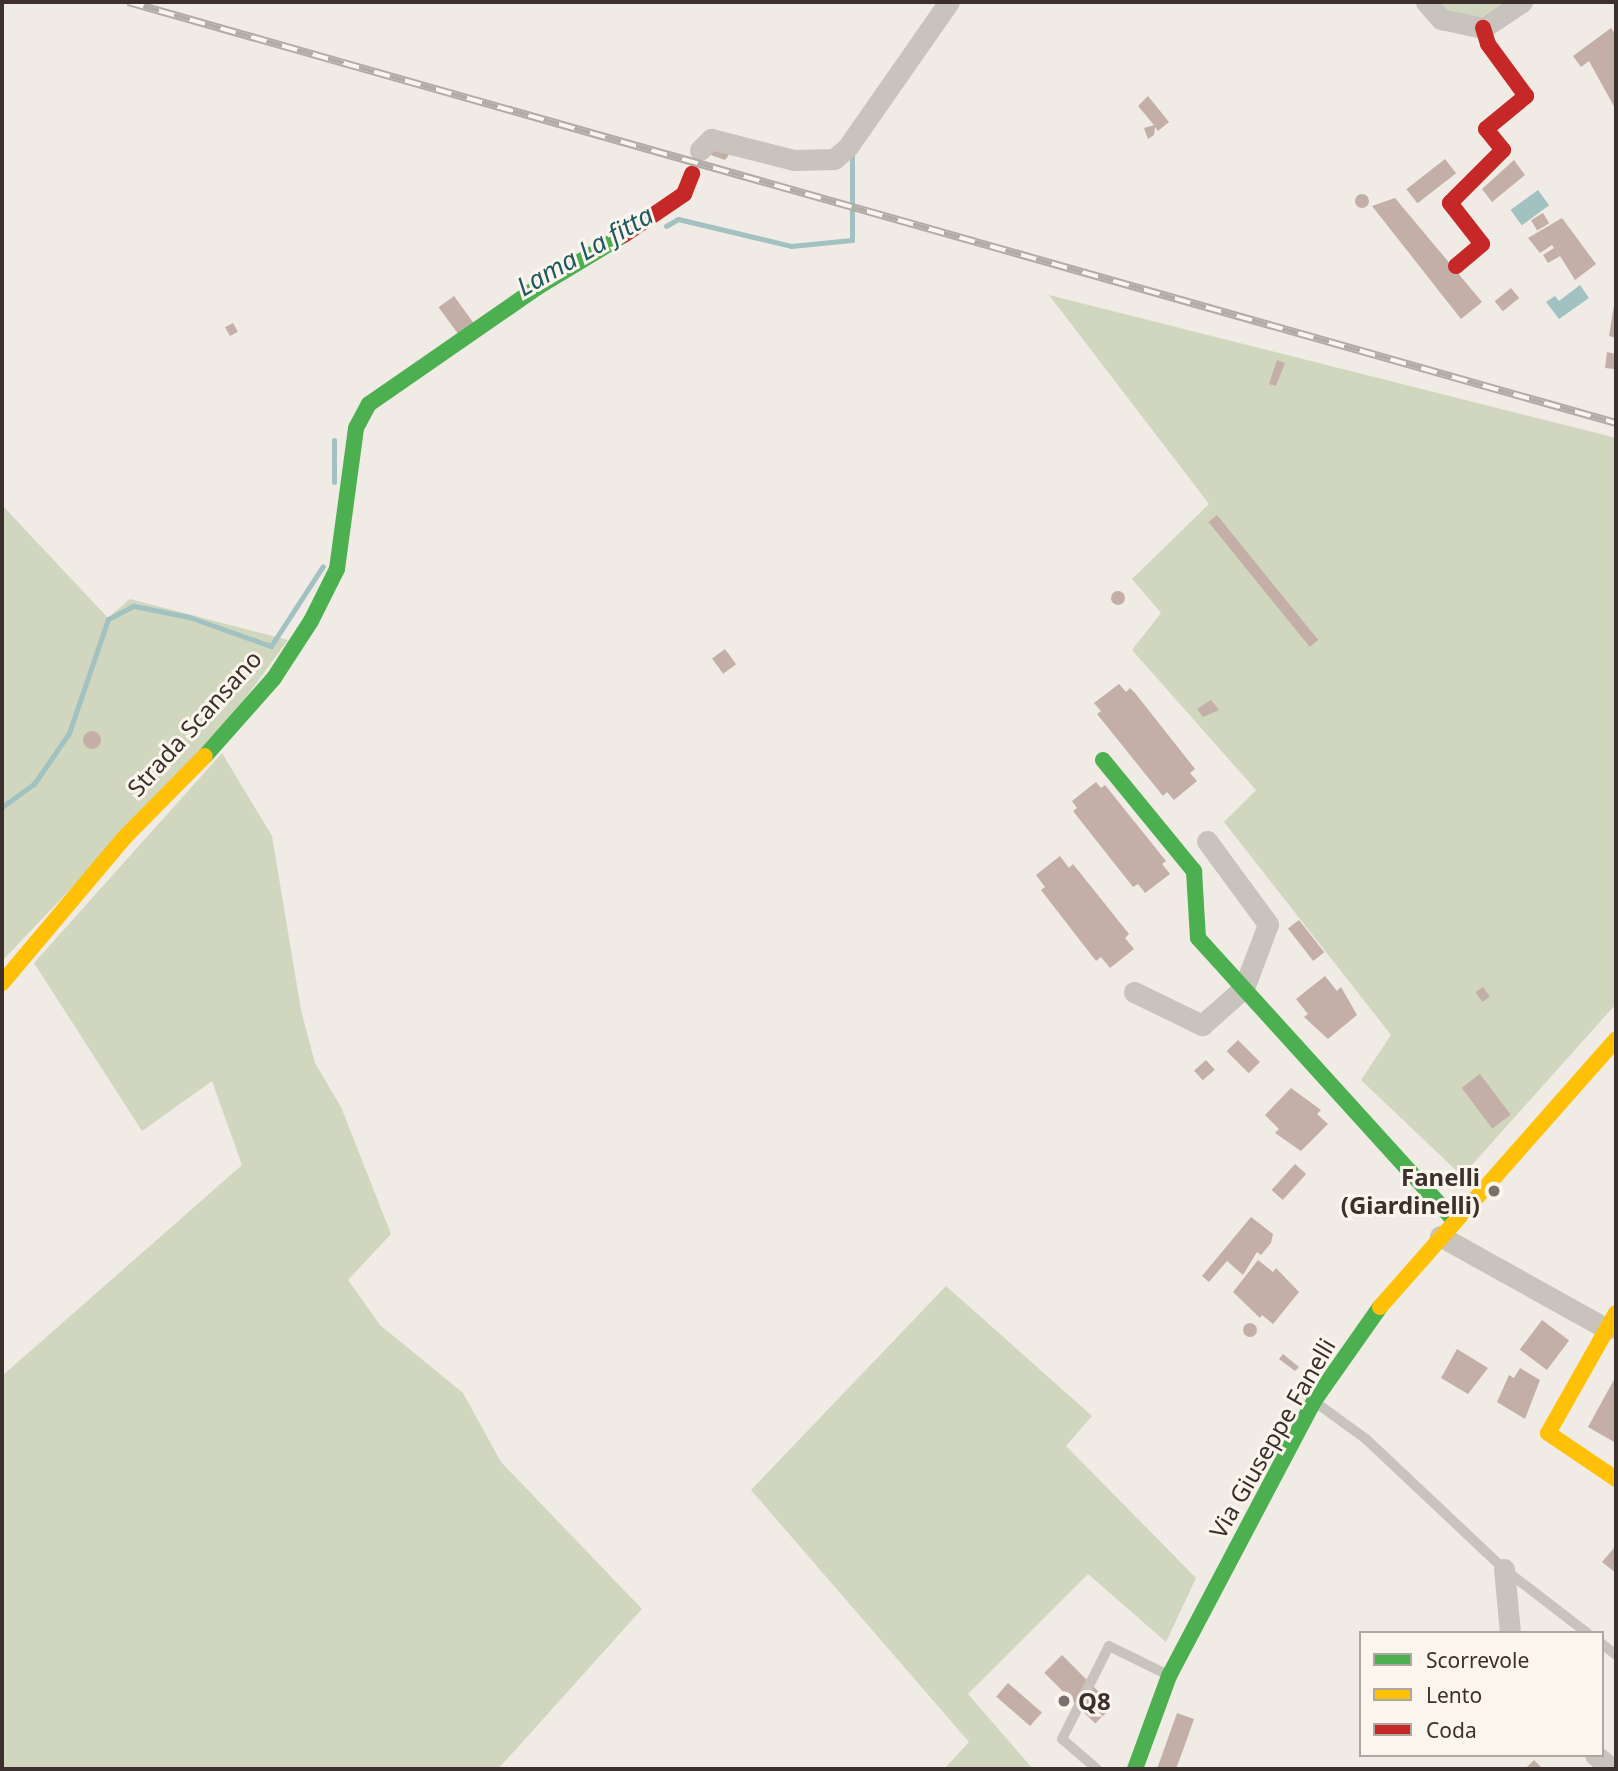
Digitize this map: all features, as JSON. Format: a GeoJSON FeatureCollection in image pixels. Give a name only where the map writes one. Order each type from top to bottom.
{"type":"FeatureCollection","features":[{"type":"Feature","properties":{"kind":"street"},"geometry":{"type":"LineString","coordinates":[[700,150],[711,139],[794,160],[834,159],[847,148],[949,2]]}},
{"type":"Feature","properties":{"kind":"street"},"geometry":{"type":"LineString","coordinates":[[1426,2],[1441,19],[1483,28],[1522,2]]}},
{"type":"Feature","properties":{"kind":"street"},"geometry":{"type":"LineString","coordinates":[[1456,266],[1482,244],[1450,203],[1503,150],[1486,129],[1525,96],[1488,44],[1483,28]]}},
{"type":"Feature","properties":{"kind":"street","name":"Strada Scansano"},"geometry":{"type":"LineString","coordinates":[[2,983],[124,838],[231,729],[274,678],[311,621],[337,569],[356,428],[369,404],[538,287],[654,217],[684,194],[692,174]]}},
{"type":"Feature","properties":{"kind":"street"},"geometry":{"type":"LineString","coordinates":[[1102,760],[1194,871],[1198,938],[1244,988],[1447,1228],[1612,1321],[1548,1433],[1616,1479]]}},
{"type":"Feature","properties":{"kind":"street"},"geometry":{"type":"LineString","coordinates":[[1134,992],[1202,1025],[1244,988],[1268,924],[1207,841]]}},
{"type":"Feature","properties":{"kind":"street","name":"Via Giuseppe Fanelli"},"geometry":{"type":"LineString","coordinates":[[1135,1769],[1169,1675],[1314,1401],[1369,1320],[1447,1228],[1616,1039]]}},
{"type":"Feature","properties":{"kind":"street"},"geometry":{"type":"LineString","coordinates":[[1504,1569],[1510,1631]]}},
{"type":"Feature","properties":{"kind":"street"},"geometry":{"type":"LineString","coordinates":[[1598,1757],[1613,1769]]}},
{"type":"Feature","properties":{"kind":"lane"},"geometry":{"type":"LineString","coordinates":[[1314,1401],[1366,1439],[1504,1569],[1584,1631]]}},
{"type":"Feature","properties":{"kind":"lane"},"geometry":{"type":"LineString","coordinates":[[1097,1769],[1062,1739],[1109,1646],[1169,1675]]}},
{"type":"Feature","properties":{"kind":"green space"},"geometry":{"type":"Polygon","coordinates":[[[1433,2],[1504,2],[1481,17],[1444,16],[1433,2]]]}},
{"type":"Feature","properties":{"kind":"green space"},"geometry":{"type":"Polygon","coordinates":[[[1049,295],[1616,438],[1616,1004],[1462,1176],[1361,1080],[1391,1035],[1224,822],[1256,790],[1132,650],[1161,613],[1132,579],[1209,504],[1049,295]]]}},
{"type":"Feature","properties":{"kind":"green space"},"geometry":{"type":"Polygon","coordinates":[[[2,505],[108,618],[130,599],[288,640],[222,730],[2,961],[2,505]]]}},
{"type":"Feature","properties":{"kind":"green space"},"geometry":{"type":"Polygon","coordinates":[[[222,753],[272,836],[301,1010],[315,1063],[341,1107],[391,1234],[348,1280],[380,1325],[463,1393],[501,1462],[642,1609],[498,1769],[2,1769],[2,1376],[242,1165],[212,1081],[142,1131],[34,963],[222,753]]]}},
{"type":"Feature","properties":{"kind":"green space"},"geometry":{"type":"Polygon","coordinates":[[[946,1286],[1092,1416],[1066,1446],[1196,1578],[1166,1642],[1088,1574],[968,1694],[1033,1769],[944,1769],[969,1742],[751,1490],[946,1286]]]}},
{"type":"Feature","properties":{"kind":"water"},"geometry":{"type":"Polygon","coordinates":[[[1538,190],[1549,205],[1522,225],[1510,210],[1538,190]]]}},
{"type":"Feature","properties":{"kind":"water"},"geometry":{"type":"Polygon","coordinates":[[[1580,285],[1589,298],[1559,319],[1546,302],[1555,296],[1559,301],[1580,285]]]}},
{"type":"Feature","properties":{"kind":"building"},"geometry":{"type":"Polygon","coordinates":[[[1611,28],[1616,35],[1616,110],[1589,61],[1581,67],[1573,56],[1611,28]]]}},
{"type":"Feature","properties":{"kind":"building"},"geometry":{"type":"Polygon","coordinates":[[[1148,96],[1169,122],[1158,131],[1155,127],[1154,135],[1148,139],[1144,128],[1154,125],[1138,106],[1148,96]]]}},
{"type":"Feature","properties":{"kind":"building"},"geometry":{"type":"Polygon","coordinates":[[[713,148],[729,153],[728,156],[725,160],[711,155],[713,148]]]}},
{"type":"Feature","properties":{"kind":"building"},"geometry":{"type":"Polygon","coordinates":[[[1445,159],[1456,173],[1417,203],[1406,189],[1445,159]]]}},
{"type":"Feature","properties":{"kind":"building"},"geometry":{"type":"Polygon","coordinates":[[[1514,160],[1525,175],[1492,202],[1482,189],[1514,160]]]}},
{"type":"Feature","properties":{"kind":"building"},"geometry":{"type":"Polygon","coordinates":[[[1359,194],[1365,194],[1369,201],[1365,208],[1359,208],[1355,204],[1355,198],[1359,194]]]}},
{"type":"Feature","properties":{"kind":"building"},"geometry":{"type":"Polygon","coordinates":[[[1395,198],[1482,302],[1461,319],[1372,206],[1395,198]]]}},
{"type":"Feature","properties":{"kind":"building"},"geometry":{"type":"Polygon","coordinates":[[[1543,213],[1549,223],[1537,230],[1531,220],[1543,213]]]}},
{"type":"Feature","properties":{"kind":"building"},"geometry":{"type":"Polygon","coordinates":[[[1562,218],[1596,264],[1575,280],[1560,256],[1548,263],[1543,255],[1554,248],[1552,245],[1540,253],[1528,238],[1562,218]]]}},
{"type":"Feature","properties":{"kind":"building"},"geometry":{"type":"Polygon","coordinates":[[[1511,288],[1519,298],[1503,311],[1495,301],[1511,288]]]}},
{"type":"Feature","properties":{"kind":"building"},"geometry":{"type":"Polygon","coordinates":[[[454,296],[476,326],[460,337],[439,307],[454,296]]]}},
{"type":"Feature","properties":{"kind":"building"},"geometry":{"type":"Polygon","coordinates":[[[1616,305],[1616,338],[1609,336],[1616,305]]]}},
{"type":"Feature","properties":{"kind":"building"},"geometry":{"type":"Polygon","coordinates":[[[233,323],[238,332],[230,336],[225,327],[233,323]]]}},
{"type":"Feature","properties":{"kind":"building"},"geometry":{"type":"Polygon","coordinates":[[[1607,352],[1616,354],[1615,369],[1605,368],[1607,352]]]}},
{"type":"Feature","properties":{"kind":"building"},"geometry":{"type":"Polygon","coordinates":[[[1277,360],[1285,363],[1276,386],[1269,384],[1277,360]]]}},
{"type":"Feature","properties":{"kind":"building"},"geometry":{"type":"Polygon","coordinates":[[[1217,515],[1318,640],[1310,647],[1208,522],[1217,515]]]}},
{"type":"Feature","properties":{"kind":"building"},"geometry":{"type":"Polygon","coordinates":[[[1118,591],[1123,593],[1123,603],[1118,605],[1113,603],[1111,598],[1113,593],[1118,591]]]}},
{"type":"Feature","properties":{"kind":"building"},"geometry":{"type":"Polygon","coordinates":[[[725,649],[736,664],[723,674],[712,658],[725,649]]]}},
{"type":"Feature","properties":{"kind":"building"},"geometry":{"type":"Polygon","coordinates":[[[1119,684],[1126,692],[1130,688],[1135,693],[1195,769],[1190,773],[1197,781],[1174,800],[1167,792],[1163,796],[1097,714],[1101,711],[1094,703],[1119,684]]]}},
{"type":"Feature","properties":{"kind":"building"},"geometry":{"type":"Polygon","coordinates":[[[1211,700],[1219,710],[1203,717],[1197,709],[1211,700]]]}},
{"type":"Feature","properties":{"kind":"building"},"geometry":{"type":"Polygon","coordinates":[[[88,731],[96,731],[101,740],[99,747],[88,749],[83,744],[83,736],[88,731]]]}},
{"type":"Feature","properties":{"kind":"building"},"geometry":{"type":"Polygon","coordinates":[[[1096,782],[1101,788],[1105,785],[1166,861],[1162,864],[1170,874],[1145,893],[1138,884],[1133,887],[1073,811],[1077,808],[1072,801],[1096,782]]]}},
{"type":"Feature","properties":{"kind":"building"},"geometry":{"type":"Polygon","coordinates":[[[1060,856],[1069,868],[1073,864],[1129,934],[1125,938],[1134,949],[1110,968],[1101,957],[1096,961],[1041,890],[1045,887],[1036,875],[1060,856]]]}},
{"type":"Feature","properties":{"kind":"building"},"geometry":{"type":"Polygon","coordinates":[[[1299,920],[1324,952],[1313,961],[1288,929],[1299,920]]]}},
{"type":"Feature","properties":{"kind":"building"},"geometry":{"type":"Polygon","coordinates":[[[1325,976],[1337,991],[1341,987],[1357,1015],[1328,1039],[1304,1017],[1308,1014],[1296,999],[1325,976]]]}},
{"type":"Feature","properties":{"kind":"building"},"geometry":{"type":"Polygon","coordinates":[[[1483,987],[1490,997],[1483,1002],[1476,992],[1483,987]]]}},
{"type":"Feature","properties":{"kind":"building"},"geometry":{"type":"Polygon","coordinates":[[[1238,1040],[1260,1062],[1249,1073],[1227,1051],[1238,1040]]]}},
{"type":"Feature","properties":{"kind":"building"},"geometry":{"type":"Polygon","coordinates":[[[1206,1060],[1215,1070],[1203,1080],[1194,1071],[1206,1060]]]}},
{"type":"Feature","properties":{"kind":"building"},"geometry":{"type":"Polygon","coordinates":[[[1480,1074],[1511,1115],[1492,1129],[1462,1088],[1480,1074]]]}},
{"type":"Feature","properties":{"kind":"building"},"geometry":{"type":"Polygon","coordinates":[[[1291,1088],[1321,1110],[1317,1114],[1328,1124],[1301,1151],[1275,1133],[1279,1129],[1265,1115],[1291,1088]]]}},
{"type":"Feature","properties":{"kind":"building"},"geometry":{"type":"Polygon","coordinates":[[[1295,1164],[1306,1174],[1283,1200],[1272,1190],[1295,1164]]]}},
{"type":"Feature","properties":{"kind":"building"},"geometry":{"type":"Polygon","coordinates":[[[1372,1203],[1380,1212],[1376,1217],[1367,1208],[1372,1203]]]}},
{"type":"Feature","properties":{"kind":"building"},"geometry":{"type":"Polygon","coordinates":[[[1251,1217],[1273,1234],[1271,1243],[1261,1255],[1257,1252],[1243,1275],[1227,1261],[1209,1282],[1202,1276],[1251,1217]]]}},
{"type":"Feature","properties":{"kind":"building"},"geometry":{"type":"Polygon","coordinates":[[[1258,1260],[1273,1272],[1276,1268],[1299,1292],[1273,1324],[1262,1315],[1260,1318],[1233,1292],[1258,1260]]]}},
{"type":"Feature","properties":{"kind":"building"},"geometry":{"type":"Polygon","coordinates":[[[1542,1320],[1569,1340],[1547,1370],[1520,1350],[1542,1320]]]}},
{"type":"Feature","properties":{"kind":"building"},"geometry":{"type":"Polygon","coordinates":[[[1250,1323],[1255,1325],[1255,1335],[1250,1337],[1245,1335],[1243,1330],[1245,1325],[1250,1323]]]}},
{"type":"Feature","properties":{"kind":"building"},"geometry":{"type":"Polygon","coordinates":[[[1457,1349],[1488,1368],[1468,1394],[1441,1378],[1457,1349]]]}},
{"type":"Feature","properties":{"kind":"building"},"geometry":{"type":"Polygon","coordinates":[[[1283,1354],[1299,1367],[1295,1371],[1279,1359],[1283,1354]]]}},
{"type":"Feature","properties":{"kind":"building"},"geometry":{"type":"Polygon","coordinates":[[[1520,1368],[1540,1380],[1525,1419],[1497,1402],[1509,1375],[1514,1378],[1520,1368]]]}},
{"type":"Feature","properties":{"kind":"building"},"geometry":{"type":"Polygon","coordinates":[[[1616,1376],[1616,1443],[1588,1427],[1616,1376]]]}},
{"type":"Feature","properties":{"kind":"building"},"geometry":{"type":"Polygon","coordinates":[[[1614,1548],[1616,1550],[1616,1573],[1602,1562],[1614,1548]]]}},
{"type":"Feature","properties":{"kind":"building"},"geometry":{"type":"Polygon","coordinates":[[[1062,1655],[1113,1706],[1095,1724],[1044,1673],[1062,1655]]]}},
{"type":"Feature","properties":{"kind":"building"},"geometry":{"type":"Polygon","coordinates":[[[1008,1683],[1042,1713],[1030,1726],[996,1697],[1008,1683]]]}},
{"type":"Feature","properties":{"kind":"building"},"geometry":{"type":"Polygon","coordinates":[[[1177,1713],[1194,1719],[1187,1739],[1176,1769],[1157,1769],[1177,1713]]]}},
{"type":"Feature","properties":{"kind":"building"},"geometry":{"type":"Polygon","coordinates":[[[1534,1760],[1543,1769],[1525,1769],[1534,1760]]]}},
{"type":"Feature","properties":{"kind":"waterway","name":"Lama La fitta"},"geometry":{"type":"LineString","coordinates":[[666,226],[678,219],[791,246],[852,240],[852,151]]}},
{"type":"Feature","properties":{"kind":"waterway","name":"Lama La fitta"},"geometry":{"type":"LineString","coordinates":[[334,440],[334,482]]}},
{"type":"Feature","properties":{"kind":"waterway","name":"Lama La fitta"},"geometry":{"type":"LineString","coordinates":[[2,807],[34,784],[69,733],[108,619],[134,606],[189,617],[271,646],[323,566]]}},
{"type":"Feature","properties":{"kind":"railway"},"geometry":{"type":"LineString","coordinates":[[128,2],[1616,423]]}},
{"type":"Feature","properties":{"kind":"traffic: fast"},"geometry":{"type":"LineString","coordinates":[[205,756],[274,678],[311,621],[337,569],[356,428],[369,404],[538,287],[624,235]]}},
{"type":"Feature","properties":{"kind":"traffic: fast"},"geometry":{"type":"LineString","coordinates":[[1103,760],[1194,871],[1198,938],[1454,1220]]}},
{"type":"Feature","properties":{"kind":"traffic: fast"},"geometry":{"type":"LineString","coordinates":[[1135,1769],[1169,1676],[1314,1401],[1380,1307]]}},
{"type":"Feature","properties":{"kind":"traffic: slow"},"geometry":{"type":"LineString","coordinates":[[2,983],[124,838],[205,756]]}},
{"type":"Feature","properties":{"kind":"traffic: slow"},"geometry":{"type":"LineString","coordinates":[[1380,1307],[1616,1039]]}},
{"type":"Feature","properties":{"kind":"traffic: slow"},"geometry":{"type":"LineString","coordinates":[[1616,1313],[1548,1433],[1616,1479]]}},
{"type":"Feature","properties":{"kind":"traffic: jam"},"geometry":{"type":"LineString","coordinates":[[1456,266],[1482,244],[1450,203],[1503,150],[1486,129],[1526,96],[1488,44],[1483,28]]}},
{"type":"Feature","properties":{"kind":"traffic: jam"},"geometry":{"type":"LineString","coordinates":[[624,235],[684,194],[692,174]]}},
{"type":"Feature","properties":{"kind":"place","name":"Fanelli (Giardinelli)"},"geometry":{"type":"Point","coordinates":[1494,1191]}},
{"type":"Feature","properties":{"kind":"place","name":"Q8"},"geometry":{"type":"Point","coordinates":[1064,1701]}}]}
